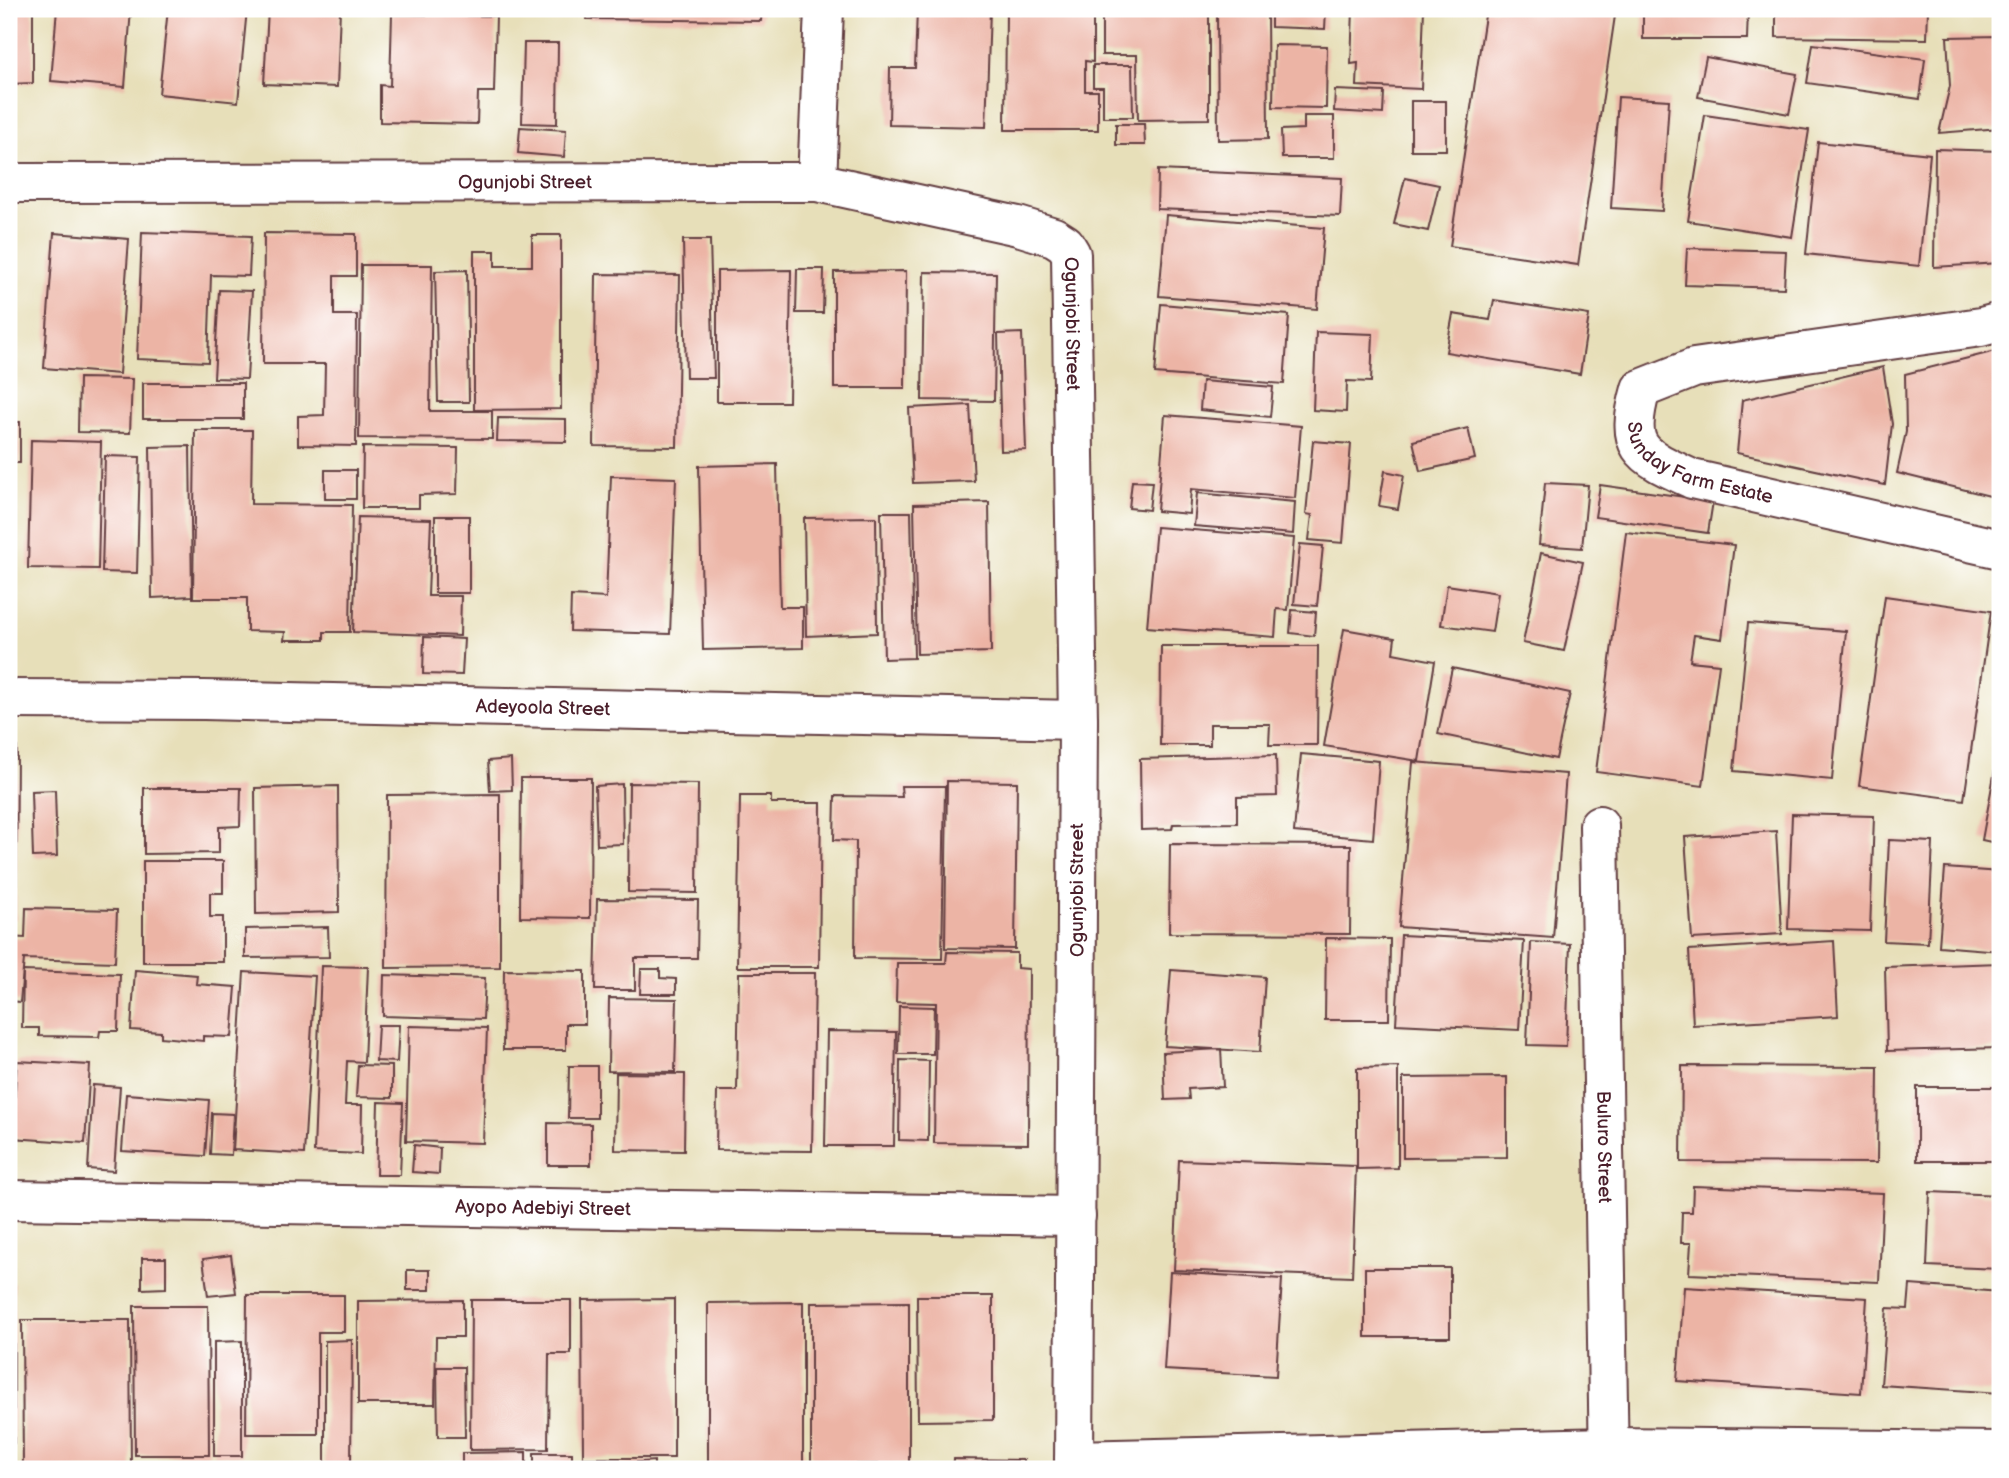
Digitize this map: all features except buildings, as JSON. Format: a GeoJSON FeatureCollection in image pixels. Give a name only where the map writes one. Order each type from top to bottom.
{"type":"FeatureCollection","features":[{"type":"Feature","properties":{"kind":"street"},"geometry":{"type":"LineString","coordinates":[[817,182],[824,9]]}},
{"type":"Feature","properties":{"kind":"street","name":"Ogunjobi Street"},"geometry":{"type":"LineString","coordinates":[[9,183],[817,182],[1018,226],[1054,237],[1065,244],[1071,254],[1078,720],[1074,1464]]}},
{"type":"Feature","properties":{"kind":"street","name":"Sunday Farm Estate"},"geometry":{"type":"LineString","coordinates":[[2000,322],[1981,327],[1693,368],[1641,389],[1633,418],[1639,448],[1656,463],[1692,479],[2000,548]]}},
{"type":"Feature","properties":{"kind":"street","name":"Adeyoola Street"},"geometry":{"type":"LineString","coordinates":[[9,699],[204,699],[1078,720]]}},
{"type":"Feature","properties":{"kind":"street","name":"Buluro Street"},"geometry":{"type":"LineString","coordinates":[[1599,825],[1609,1458]]}},
{"type":"Feature","properties":{"kind":"street","name":"Ayopo Adebiyi Street"},"geometry":{"type":"LineString","coordinates":[[9,1200],[1076,1216]]}},
{"type":"Feature","properties":{"kind":"street"},"geometry":{"type":"LineString","coordinates":[[1074,1464],[2000,1451]]}}]}
